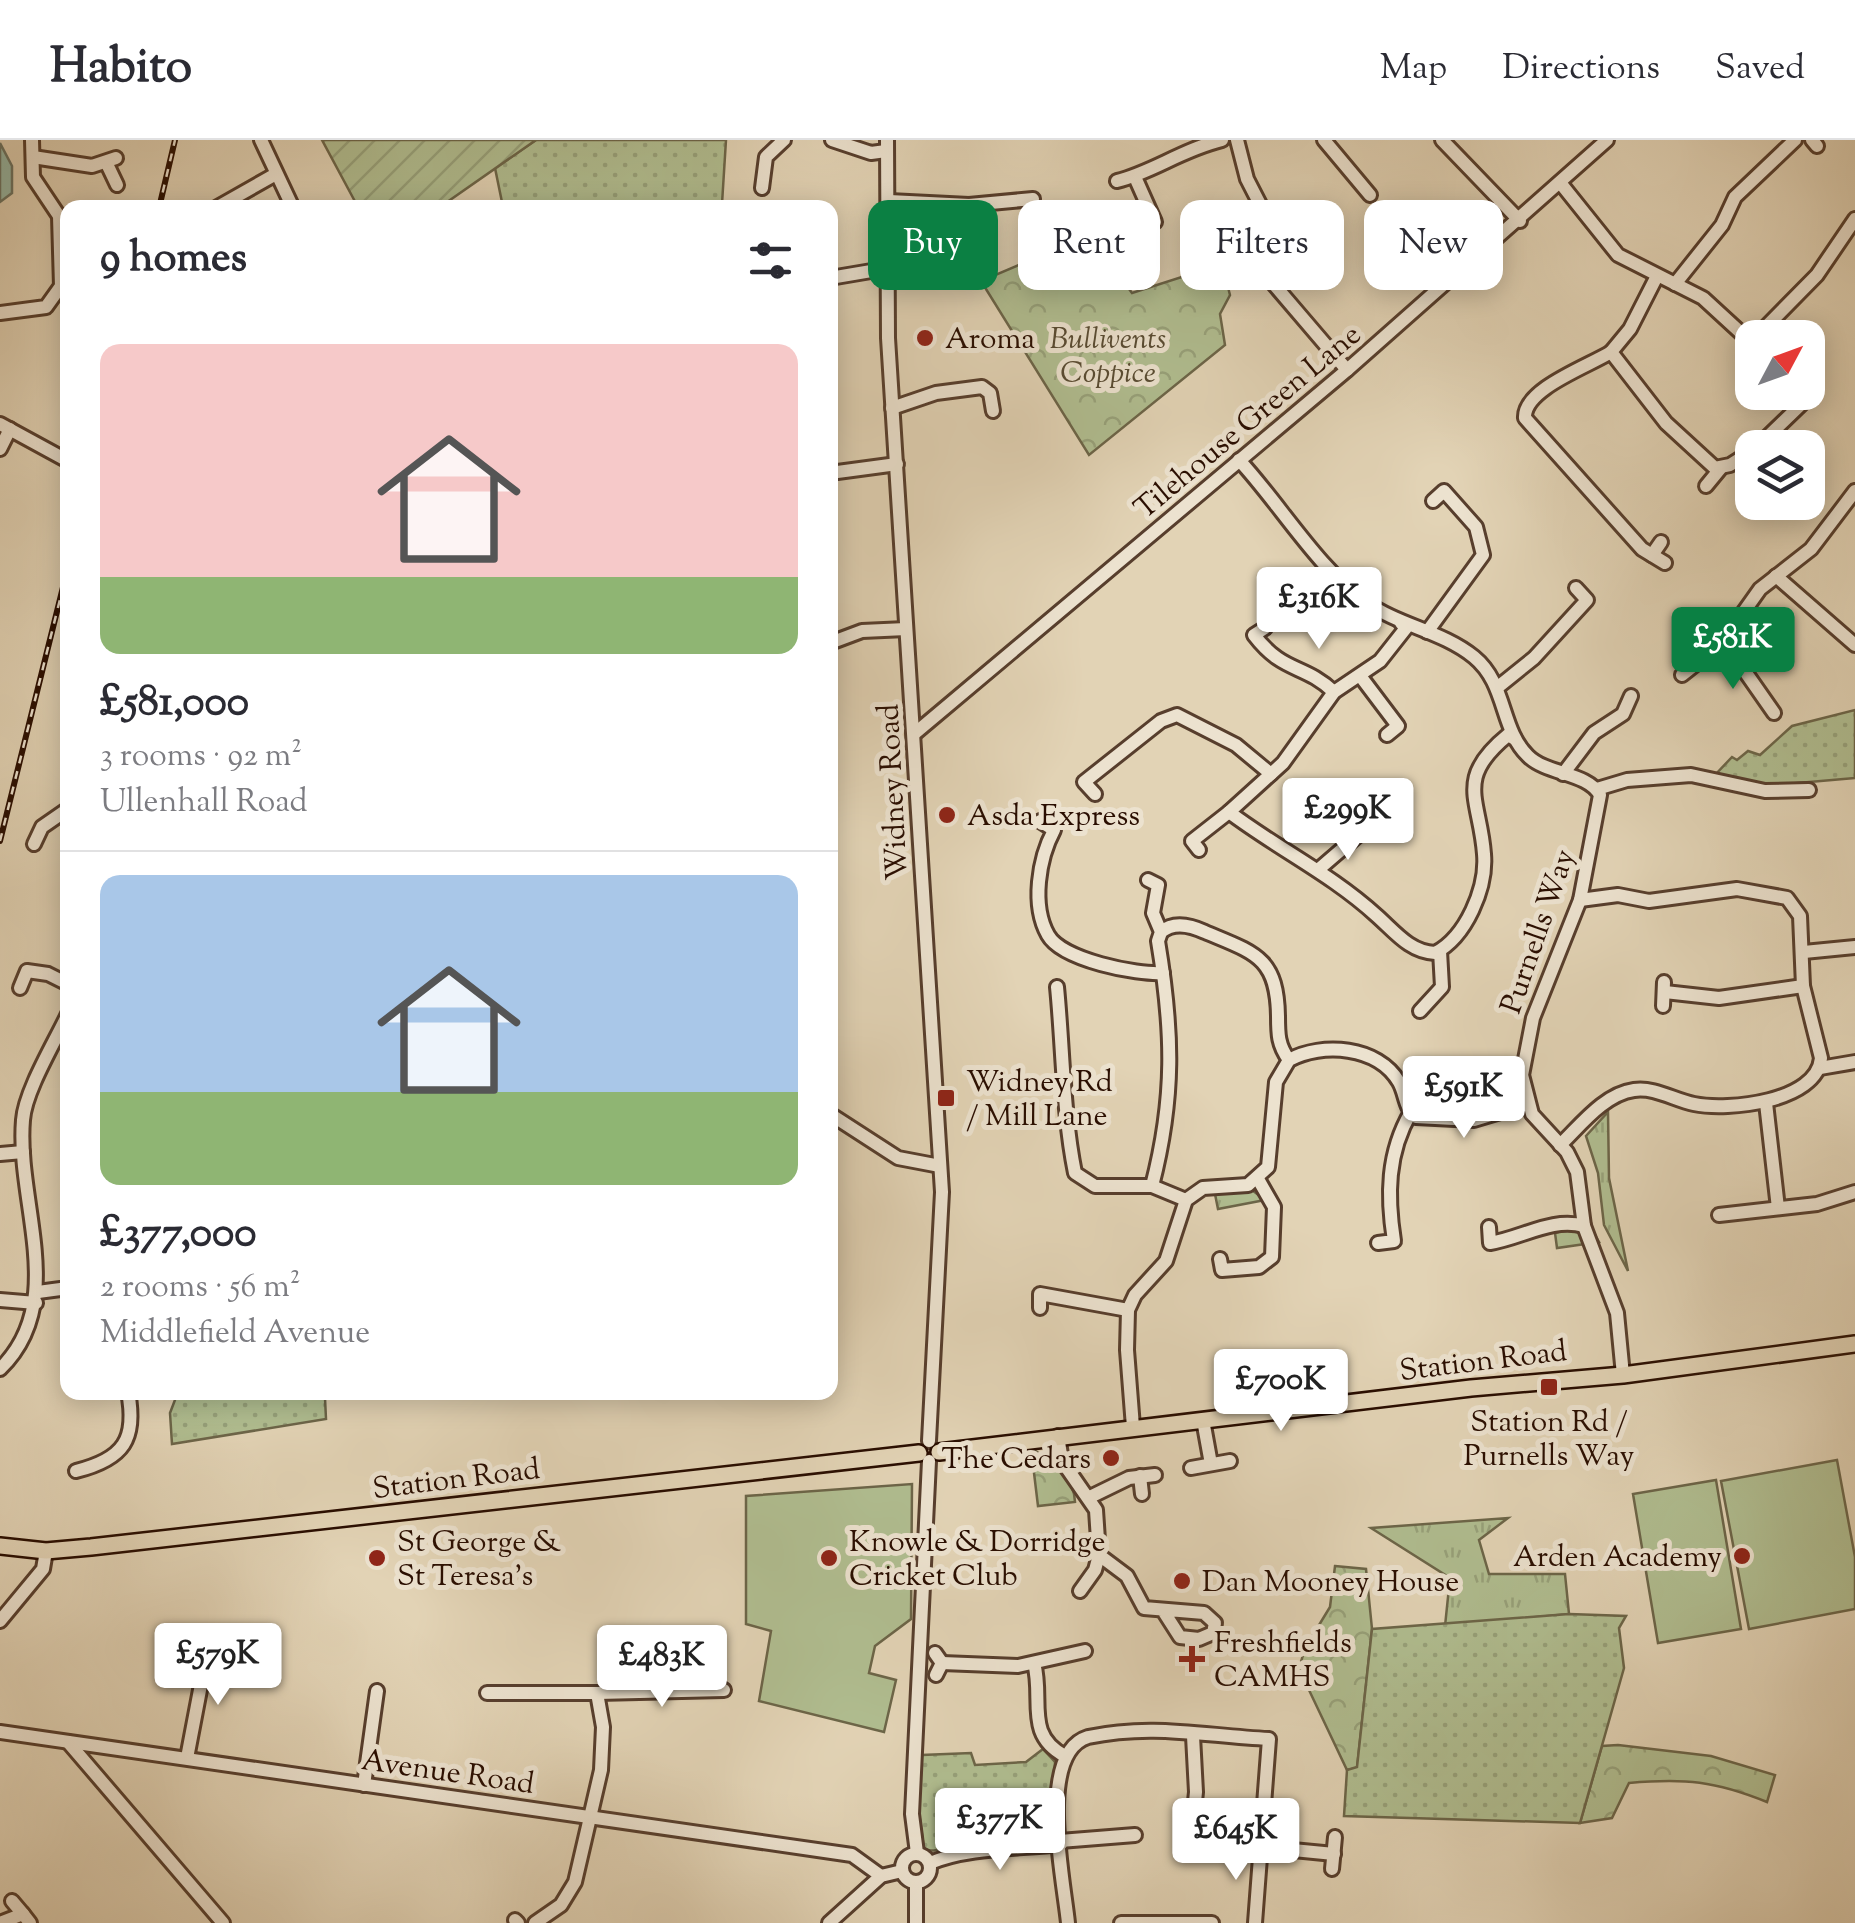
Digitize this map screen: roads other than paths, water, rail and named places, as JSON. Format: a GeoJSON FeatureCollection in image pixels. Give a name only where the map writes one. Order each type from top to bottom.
{"type":"FeatureCollection","features":[{"type":"Feature","properties":{"kind":"main road","name":"Station Road"},"geometry":{"type":"LineString","coordinates":[[0,1546],[46,1551],[1607,1373],[1623,1375],[1855,1344]]}},
{"type":"Feature","properties":{"kind":"street"},"geometry":{"type":"LineString","coordinates":[[32,140],[33,177],[59,216],[60,251]]}},
{"type":"Feature","properties":{"kind":"street"},"geometry":{"type":"LineString","coordinates":[[262,140],[289,200]]}},
{"type":"Feature","properties":{"kind":"street"},"geometry":{"type":"LineString","coordinates":[[832,140],[871,153],[886,145]]}},
{"type":"Feature","properties":{"kind":"street"},"geometry":{"type":"LineString","coordinates":[[1117,181],[1135,177],[1174,154],[1222,140]]}},
{"type":"Feature","properties":{"kind":"street"},"geometry":{"type":"LineString","coordinates":[[1237,140],[1254,200]]}},
{"type":"Feature","properties":{"kind":"street"},"geometry":{"type":"LineString","coordinates":[[1324,140],[1364,180],[1370,195]]}},
{"type":"Feature","properties":{"kind":"street"},"geometry":{"type":"LineString","coordinates":[[1442,140],[1520,221]]}},
{"type":"Feature","properties":{"kind":"street","name":"Tilehouse Green Lane"},"geometry":{"type":"LineString","coordinates":[[914,734],[926,728],[1347,370],[1562,185],[1607,140]]}},
{"type":"Feature","properties":{"kind":"street"},"geometry":{"type":"LineString","coordinates":[[1675,284],[1722,225],[1743,188],[1796,140]]}},
{"type":"Feature","properties":{"kind":"street"},"geometry":{"type":"LineString","coordinates":[[762,188],[766,157],[777,141]]}},
{"type":"Feature","properties":{"kind":"street","name":"Widney Road"},"geometry":{"type":"LineString","coordinates":[[886,145],[889,200]]}},
{"type":"Feature","properties":{"kind":"street"},"geometry":{"type":"LineString","coordinates":[[33,157],[92,166],[112,161],[118,186]]}},
{"type":"Feature","properties":{"kind":"street"},"geometry":{"type":"LineString","coordinates":[[230,200],[276,174]]}},
{"type":"Feature","properties":{"kind":"street"},"geometry":{"type":"LineString","coordinates":[[1135,177],[1145,200]]}},
{"type":"Feature","properties":{"kind":"street"},"geometry":{"type":"LineString","coordinates":[[1562,185],[1607,244],[1632,264],[1702,298],[1735,326]]}},
{"type":"Feature","properties":{"kind":"street"},"geometry":{"type":"LineString","coordinates":[[1773,320],[1817,275],[1855,220]]}},
{"type":"Feature","properties":{"kind":"street"},"geometry":{"type":"LineString","coordinates":[[838,277],[868,271]]}},
{"type":"Feature","properties":{"kind":"street"},"geometry":{"type":"LineString","coordinates":[[1657,276],[1630,329],[1610,352],[1552,383],[1527,404],[1525,418],[1652,556],[1665,563]]}},
{"type":"Feature","properties":{"kind":"street"},"geometry":{"type":"LineString","coordinates":[[0,313],[46,306],[60,287]]}},
{"type":"Feature","properties":{"kind":"street","name":"Widney Road"},"geometry":{"type":"LineString","coordinates":[[889,290],[892,408],[940,1166],[912,1814],[916,1853]]}},
{"type":"Feature","properties":{"kind":"street"},"geometry":{"type":"LineString","coordinates":[[1279,290],[1347,370]]}},
{"type":"Feature","properties":{"kind":"street"},"geometry":{"type":"LineString","coordinates":[[1610,352],[1666,423],[1720,469]]}},
{"type":"Feature","properties":{"kind":"street"},"geometry":{"type":"LineString","coordinates":[[892,408],[976,380],[990,392],[993,411]]}},
{"type":"Feature","properties":{"kind":"street"},"geometry":{"type":"LineString","coordinates":[[1772,430],[1791,410]]}},
{"type":"Feature","properties":{"kind":"street"},"geometry":{"type":"LineString","coordinates":[[0,449],[5,427],[60,457]]}},
{"type":"Feature","properties":{"kind":"street"},"geometry":{"type":"LineString","coordinates":[[1239,460],[1335,576],[1362,600],[1474,657],[1498,687],[1515,738],[1536,763],[1597,789],[1628,780],[1691,774],[1766,791],[1810,790]]}},
{"type":"Feature","properties":{"kind":"street"},"geometry":{"type":"LineString","coordinates":[[1706,486],[1720,469],[1735,460]]}},
{"type":"Feature","properties":{"kind":"street"},"geometry":{"type":"LineString","coordinates":[[838,472],[898,464]]}},
{"type":"Feature","properties":{"kind":"street"},"geometry":{"type":"LineString","coordinates":[[1427,632],[1482,555],[1476,527],[1444,491],[1434,500]]}},
{"type":"Feature","properties":{"kind":"street"},"geometry":{"type":"LineString","coordinates":[[1682,675],[1721,644],[1760,589],[1811,549],[1853,500]]}},
{"type":"Feature","properties":{"kind":"street"},"geometry":{"type":"LineString","coordinates":[[1652,556],[1660,542]]}},
{"type":"Feature","properties":{"kind":"street"},"geometry":{"type":"LineString","coordinates":[[1776,576],[1855,646]]}},
{"type":"Feature","properties":{"kind":"street"},"geometry":{"type":"LineString","coordinates":[[1498,687],[1534,658],[1564,620],[1587,600],[1576,588]]}},
{"type":"Feature","properties":{"kind":"street"},"geometry":{"type":"LineString","coordinates":[[1200,850],[1192,842],[1298,746],[1334,692],[1361,677],[1396,644],[1406,628],[1401,623]]}},
{"type":"Feature","properties":{"kind":"street"},"geometry":{"type":"LineString","coordinates":[[1265,628],[1254,635],[1273,658],[1310,672],[1334,692]]}},
{"type":"Feature","properties":{"kind":"street"},"geometry":{"type":"LineString","coordinates":[[838,640],[862,631],[906,629]]}},
{"type":"Feature","properties":{"kind":"street"},"geometry":{"type":"LineString","coordinates":[[1721,644],[1738,660],[1774,713]]}},
{"type":"Feature","properties":{"kind":"street"},"geometry":{"type":"LineString","coordinates":[[1361,677],[1398,726],[1386,735]]}},
{"type":"Feature","properties":{"kind":"street"},"geometry":{"type":"LineString","coordinates":[[1563,774],[1594,733],[1632,707]]}},
{"type":"Feature","properties":{"kind":"street"},"geometry":{"type":"LineString","coordinates":[[1095,794],[1084,782],[1161,720],[1178,715],[1236,745],[1271,774]]}},
{"type":"Feature","properties":{"kind":"street"},"geometry":{"type":"LineString","coordinates":[[1229,812],[1269,844],[1319,869],[1418,951],[1440,950],[1458,938],[1484,868],[1472,807],[1476,778],[1493,748],[1508,735],[1515,738]]}},
{"type":"Feature","properties":{"kind":"street","name":"Purnells Way"},"geometry":{"type":"LineString","coordinates":[[1528,1104],[1522,1076],[1524,1051],[1538,1003],[1580,900],[1600,806],[1597,789]]}},
{"type":"Feature","properties":{"kind":"street"},"geometry":{"type":"LineString","coordinates":[[34,844],[42,827],[60,815]]}},
{"type":"Feature","properties":{"kind":"street"},"geometry":{"type":"LineString","coordinates":[[1040,822],[1054,830],[1037,870],[1047,934],[1061,947],[1121,970],[1136,975],[1163,973]]}},
{"type":"Feature","properties":{"kind":"street"},"geometry":{"type":"LineString","coordinates":[[1319,869],[1370,825],[1378,833]]}},
{"type":"Feature","properties":{"kind":"street"},"geometry":{"type":"LineString","coordinates":[[1148,880],[1158,885],[1153,913],[1162,932]]}},
{"type":"Feature","properties":{"kind":"street"},"geometry":{"type":"LineString","coordinates":[[1580,900],[1618,895],[1649,902],[1737,889],[1779,894],[1794,904],[1800,916],[1803,986],[1820,1048],[1820,1068]]}},
{"type":"Feature","properties":{"kind":"street"},"geometry":{"type":"LineString","coordinates":[[1152,1186],[1168,1120],[1172,1083],[1158,942],[1162,932],[1174,926],[1200,929],[1268,964],[1275,978],[1278,1042],[1288,1060]]}},
{"type":"Feature","properties":{"kind":"street"},"geometry":{"type":"LineString","coordinates":[[1804,952],[1855,946]]}},
{"type":"Feature","properties":{"kind":"street"},"geometry":{"type":"LineString","coordinates":[[1427,1009],[1442,987],[1440,950]]}},
{"type":"Feature","properties":{"kind":"street"},"geometry":{"type":"LineString","coordinates":[[20,988],[27,971],[60,981]]}},
{"type":"Feature","properties":{"kind":"street"},"geometry":{"type":"LineString","coordinates":[[1664,993],[1719,998],[1803,986]]}},
{"type":"Feature","properties":{"kind":"street"},"geometry":{"type":"LineString","coordinates":[[1063,996],[1068,1136],[1075,1173],[1086,1184],[1116,1190],[1152,1186],[1186,1200]]}},
{"type":"Feature","properties":{"kind":"street"},"geometry":{"type":"LineString","coordinates":[[0,1369],[22,1341],[36,1298],[23,1152],[24,1111],[60,1032]]}},
{"type":"Feature","properties":{"kind":"street"},"geometry":{"type":"LineString","coordinates":[[1133,1427],[1128,1310],[1166,1261],[1186,1200],[1203,1188],[1239,1187],[1258,1179],[1270,1159],[1276,1082],[1288,1060],[1318,1053],[1368,1054],[1396,1077],[1411,1112],[1390,1176],[1388,1198],[1394,1241],[1378,1244]]}},
{"type":"Feature","properties":{"kind":"street"},"geometry":{"type":"LineString","coordinates":[[1560,1144],[1604,1104],[1634,1090],[1696,1105],[1766,1103],[1796,1089],[1820,1068],[1855,1062]]}},
{"type":"Feature","properties":{"kind":"street"},"geometry":{"type":"LineString","coordinates":[[1766,1103],[1778,1208]]}},
{"type":"Feature","properties":{"kind":"street"},"geometry":{"type":"LineString","coordinates":[[1411,1112],[1429,1119],[1474,1120],[1528,1104],[1577,1172],[1584,1226],[1612,1290],[1623,1375]]}},
{"type":"Feature","properties":{"kind":"street"},"geometry":{"type":"LineString","coordinates":[[838,1119],[898,1158],[940,1166]]}},
{"type":"Feature","properties":{"kind":"street"},"geometry":{"type":"LineString","coordinates":[[0,1154],[23,1152]]}},
{"type":"Feature","properties":{"kind":"street"},"geometry":{"type":"LineString","coordinates":[[1220,1259],[1222,1270],[1259,1267],[1272,1257],[1274,1207],[1258,1179]]}},
{"type":"Feature","properties":{"kind":"street"},"geometry":{"type":"LineString","coordinates":[[1719,1215],[1743,1206],[1817,1204],[1855,1192]]}},
{"type":"Feature","properties":{"kind":"street"},"geometry":{"type":"LineString","coordinates":[[1489,1227],[1490,1243],[1522,1238],[1566,1221],[1584,1226]]}},
{"type":"Feature","properties":{"kind":"street"},"geometry":{"type":"LineString","coordinates":[[0,1300],[36,1298],[60,1290]]}},
{"type":"Feature","properties":{"kind":"street"},"geometry":{"type":"LineString","coordinates":[[1040,1308],[1040,1294],[1056,1294],[1128,1310]]}},
{"type":"Feature","properties":{"kind":"street"},"geometry":{"type":"LineString","coordinates":[[76,1470],[105,1458],[126,1443],[134,1423],[130,1400]]}},
{"type":"Feature","properties":{"kind":"street"},"geometry":{"type":"LineString","coordinates":[[1203,1420],[1211,1464]]}},
{"type":"Feature","properties":{"kind":"street"},"geometry":{"type":"LineString","coordinates":[[1058,1436],[1062,1460],[1096,1510],[1099,1556],[1096,1570],[1080,1591]]}},
{"type":"Feature","properties":{"kind":"street"},"geometry":{"type":"LineString","coordinates":[[1191,1468],[1230,1461]]}},
{"type":"Feature","properties":{"kind":"street"},"geometry":{"type":"LineString","coordinates":[[1090,1496],[1155,1474]]}},
{"type":"Feature","properties":{"kind":"street"},"geometry":{"type":"LineString","coordinates":[[1140,1476],[1142,1494]]}},
{"type":"Feature","properties":{"kind":"street"},"geometry":{"type":"LineString","coordinates":[[0,1621],[42,1569],[46,1551]]}},
{"type":"Feature","properties":{"kind":"street"},"geometry":{"type":"LineString","coordinates":[[1099,1556],[1127,1576],[1144,1608],[1164,1612]]}},
{"type":"Feature","properties":{"kind":"street"},"geometry":{"type":"LineString","coordinates":[[188,1758],[211,1665],[208,1648]]}},
{"type":"Feature","properties":{"kind":"street"},"geometry":{"type":"LineString","coordinates":[[938,1664],[1034,1663],[1068,1649],[1085,1651]]}},
{"type":"Feature","properties":{"kind":"street"},"geometry":{"type":"LineString","coordinates":[[1034,1663],[1042,1740],[1065,1756]]}},
{"type":"Feature","properties":{"kind":"street"},"geometry":{"type":"LineString","coordinates":[[487,1693],[724,1690]]}},
{"type":"Feature","properties":{"kind":"street"},"geometry":{"type":"LineString","coordinates":[[364,1785],[380,1711],[377,1692]]}},
{"type":"Feature","properties":{"kind":"street"},"geometry":{"type":"LineString","coordinates":[[535,1923],[568,1897],[591,1817],[602,1770],[603,1727],[597,1693]]}},
{"type":"Feature","properties":{"kind":"street"},"geometry":{"type":"LineString","coordinates":[[1068,1923],[1056,1790],[1065,1756],[1079,1740],[1118,1739],[1166,1727],[1193,1736],[1269,1739],[1255,1923]]}},
{"type":"Feature","properties":{"kind":"street","name":"Avenue Road"},"geometry":{"type":"LineString","coordinates":[[0,1732],[852,1855],[881,1876]]}},
{"type":"Feature","properties":{"kind":"street"},"geometry":{"type":"LineString","coordinates":[[1193,1736],[1196,1792],[1191,1840],[1260,1846],[1333,1862],[1335,1837]]}},
{"type":"Feature","properties":{"kind":"street"},"geometry":{"type":"LineString","coordinates":[[68,1742],[216,1921]]}},
{"type":"Feature","properties":{"kind":"street"},"geometry":{"type":"LineString","coordinates":[[930,1863],[955,1852],[978,1854],[1135,1834]]}},
{"type":"Feature","properties":{"kind":"street"},"geometry":{"type":"LineString","coordinates":[[902,1871],[904,1860],[916,1853],[930,1863]]}},
{"type":"Feature","properties":{"kind":"street"},"geometry":{"type":"LineString","coordinates":[[916,1883],[927,1877],[930,1863]]}},
{"type":"Feature","properties":{"kind":"street"},"geometry":{"type":"LineString","coordinates":[[829,1923],[881,1876],[902,1871]]}},
{"type":"Feature","properties":{"kind":"street"},"geometry":{"type":"LineString","coordinates":[[902,1871],[916,1883],[916,1923]]}},
{"type":"Feature","properties":{"kind":"street"},"geometry":{"type":"LineString","coordinates":[[0,1923],[26,1918],[12,1900]]}},
{"type":"Feature","properties":{"kind":"street"},"geometry":{"type":"LineString","coordinates":[[1120,1923],[1212,1923]]}},
{"type":"Feature","properties":{"kind":"railway"},"geometry":{"type":"LineString","coordinates":[[161,200],[175,140]]}},
{"type":"Feature","properties":{"kind":"railway"},"geometry":{"type":"LineString","coordinates":[[0,841],[60,599]]}},
{"type":"Feature","properties":{"kind":"place","name":"Aroma"},"geometry":{"type":"Point","coordinates":[925,338]}},
{"type":"Feature","properties":{"kind":"place","name":"Asda Express"},"geometry":{"type":"Point","coordinates":[947,815]}},
{"type":"Feature","properties":{"kind":"place","name":"Widney Rd / Mill Lane"},"geometry":{"type":"Point","coordinates":[946,1098]}},
{"type":"Feature","properties":{"kind":"place","name":"Station Rd / Purnells Way"},"geometry":{"type":"Point","coordinates":[1549,1387]}},
{"type":"Feature","properties":{"kind":"place","name":"The Cedars"},"geometry":{"type":"Point","coordinates":[1111,1458]}},
{"type":"Feature","properties":{"kind":"place","name":"Arden Academy"},"geometry":{"type":"Point","coordinates":[1742,1556]}},
{"type":"Feature","properties":{"kind":"place","name":"St George & St Teresa's"},"geometry":{"type":"Point","coordinates":[377,1558]}},
{"type":"Feature","properties":{"kind":"place","name":"Knowle & Dorridge Cricket Club"},"geometry":{"type":"Point","coordinates":[829,1558]}},
{"type":"Feature","properties":{"kind":"place","name":"Dan Mooney House"},"geometry":{"type":"Point","coordinates":[1182,1581]}},
{"type":"Feature","properties":{"kind":"place","name":"Freshfields CAMHS"},"geometry":{"type":"Point","coordinates":[1192,1659]}},
{"type":"Feature","properties":{"kind":"park label","name":"Bullivents Coppice"},"geometry":{"type":"Point","coordinates":[1108,355]}}]}
